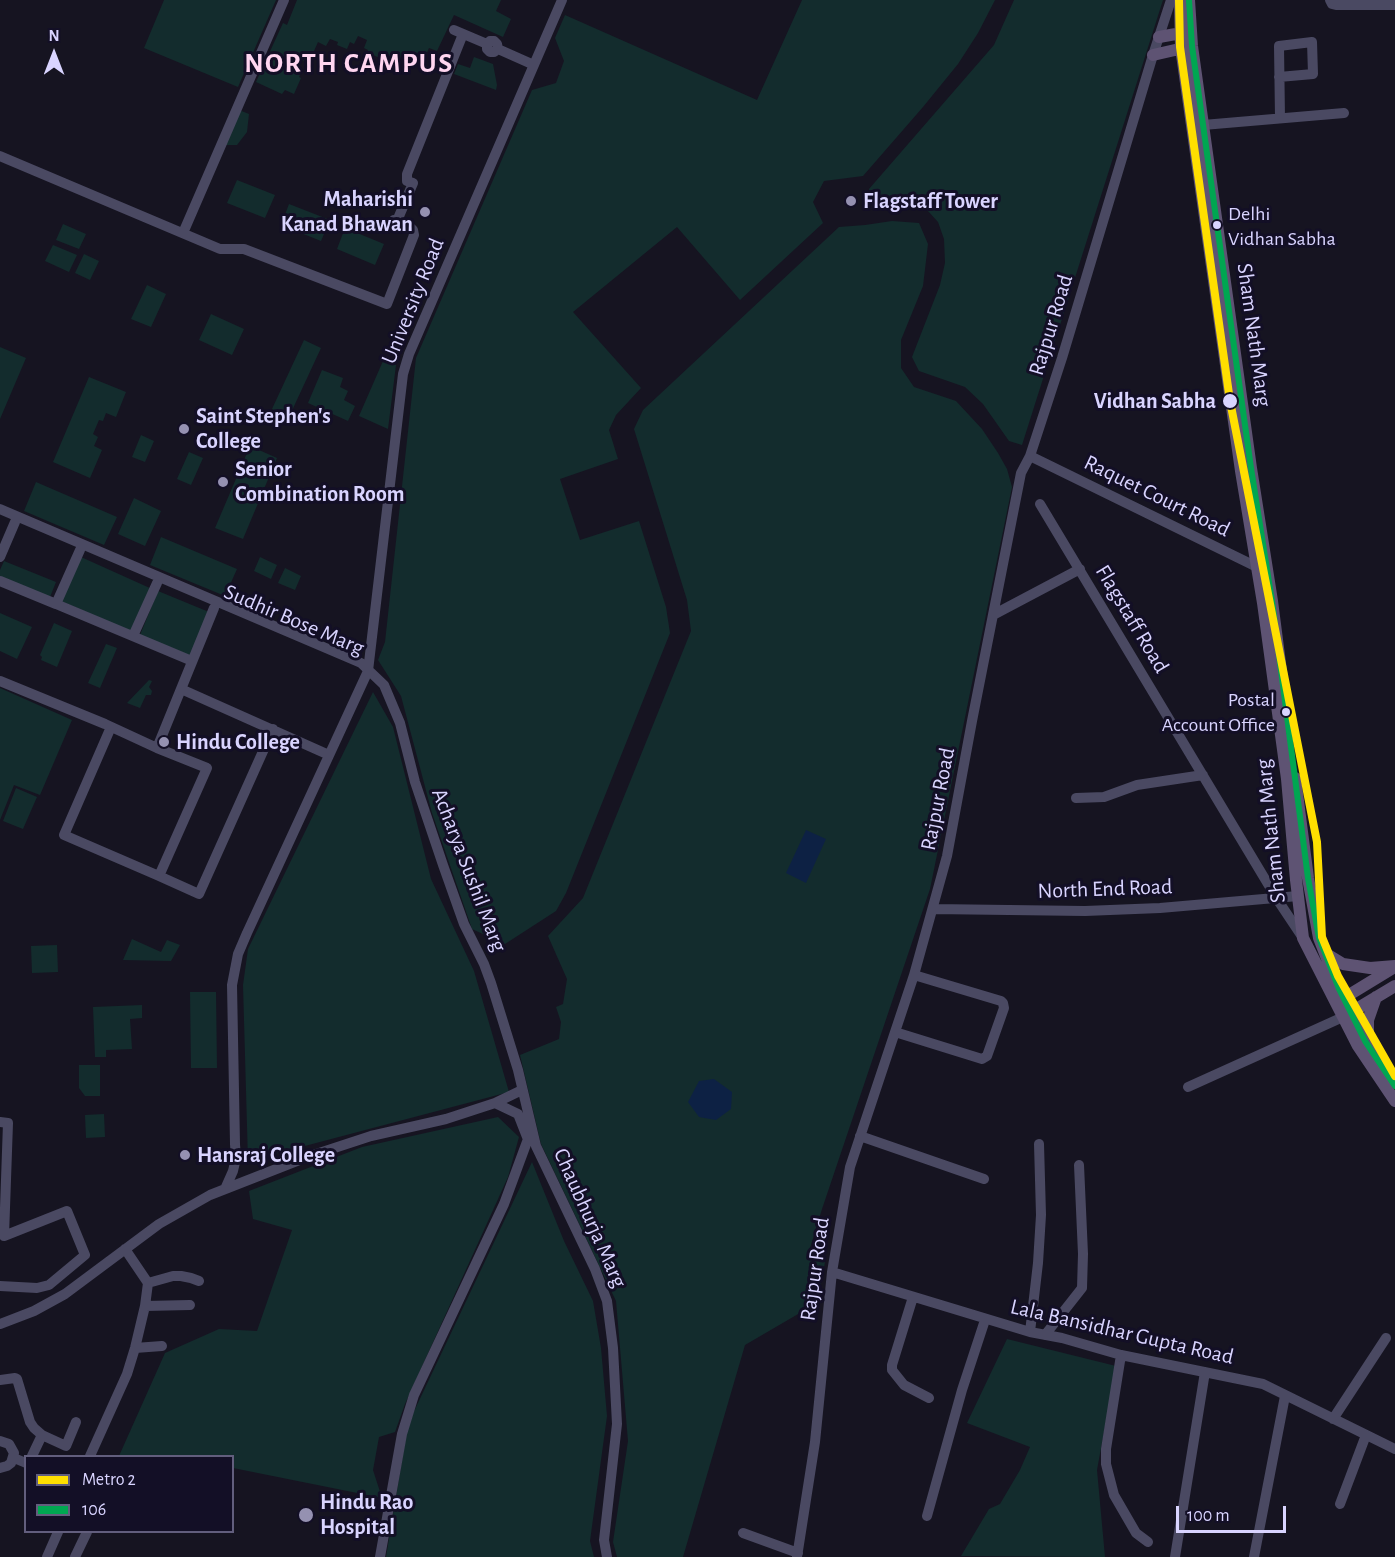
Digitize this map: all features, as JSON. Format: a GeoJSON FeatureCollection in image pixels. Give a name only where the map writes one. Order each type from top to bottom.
{"type":"FeatureCollection","features":[{"type":"Feature","properties":{"kind":"main road","name":"Sham Nath Marg"},"geometry":{"type":"LineString","coordinates":[[1180,0],[1186,32]]}},
{"type":"Feature","properties":{"kind":"main road","name":"Sham Nath Marg"},"geometry":{"type":"LineString","coordinates":[[1189,0],[1186,47],[1241,471],[1262,568],[1319,938],[1339,1000]]}},
{"type":"Feature","properties":{"kind":"main road"},"geometry":{"type":"LineString","coordinates":[[1159,37],[1186,32]]}},
{"type":"Feature","properties":{"kind":"main road"},"geometry":{"type":"LineString","coordinates":[[1153,55],[1186,47]]}},
{"type":"Feature","properties":{"kind":"main road","name":"Sham Nath Marg"},"geometry":{"type":"LineString","coordinates":[[1186,47],[1203,125],[1251,468],[1304,938],[1347,1015],[1395,1086]]}},
{"type":"Feature","properties":{"kind":"main road"},"geometry":{"type":"LineString","coordinates":[[1325,953],[1343,964],[1370,968],[1395,966]]}},
{"type":"Feature","properties":{"kind":"main road"},"geometry":{"type":"LineString","coordinates":[[1339,1000],[1395,966]]}},
{"type":"Feature","properties":{"kind":"main road"},"geometry":{"type":"LineString","coordinates":[[1347,1015],[1395,986]]}},
{"type":"Feature","properties":{"kind":"main road"},"geometry":{"type":"LineString","coordinates":[[1368,1045],[1368,1020],[1376,997]]}},
{"type":"Feature","properties":{"kind":"main road","name":"Sham Nath Marg"},"geometry":{"type":"LineString","coordinates":[[1347,1015],[1358,1046],[1395,1101]]}},
{"type":"Feature","properties":{"kind":"street"},"geometry":{"type":"LineString","coordinates":[[183,233],[284,0]]}},
{"type":"Feature","properties":{"kind":"street","name":"University Road"},"geometry":{"type":"LineString","coordinates":[[237,1158],[232,985],[238,954],[368,671],[403,374],[412,345],[562,0]]}},
{"type":"Feature","properties":{"kind":"street","name":"Rajpur Road"},"geometry":{"type":"LineString","coordinates":[[798,1555],[815,1442],[832,1272],[850,1167],[914,975],[947,856],[1021,473],[1030,456],[1062,358],[1171,0]]}},
{"type":"Feature","properties":{"kind":"street"},"geometry":{"type":"LineString","coordinates":[[1330,0],[1336,5],[1395,5]]}},
{"type":"Feature","properties":{"kind":"street"},"geometry":{"type":"LineString","coordinates":[[0,156],[220,249],[244,249],[387,304],[414,235],[410,227],[395,221],[413,183],[407,180],[407,174],[459,32],[534,65]]}},
{"type":"Feature","properties":{"kind":"street"},"geometry":{"type":"LineString","coordinates":[[1280,77],[1280,118]]}},
{"type":"Feature","properties":{"kind":"street"},"geometry":{"type":"LineString","coordinates":[[1203,125],[1344,113]]}},
{"type":"Feature","properties":{"kind":"street","name":"Raquet Court Road"},"geometry":{"type":"LineString","coordinates":[[1030,456],[1262,568]]}},
{"type":"Feature","properties":{"kind":"street","name":"Flagstaff Road"},"geometry":{"type":"LineString","coordinates":[[1040,504],[1277,899],[1304,938]]}},
{"type":"Feature","properties":{"kind":"street","name":"Sudhir Bose Marg"},"geometry":{"type":"LineString","coordinates":[[0,509],[361,663],[368,671]]}},
{"type":"Feature","properties":{"kind":"street","name":"Sudhir Bose Marg"},"geometry":{"type":"LineString","coordinates":[[0,516],[14,525],[80,550],[359,670],[368,671]]}},
{"type":"Feature","properties":{"kind":"street"},"geometry":{"type":"LineString","coordinates":[[0,557],[14,525]]}},
{"type":"Feature","properties":{"kind":"street"},"geometry":{"type":"LineString","coordinates":[[56,604],[80,550]]}},
{"type":"Feature","properties":{"kind":"street"},"geometry":{"type":"LineString","coordinates":[[993,615],[1080,569]]}},
{"type":"Feature","properties":{"kind":"street"},"geometry":{"type":"LineString","coordinates":[[0,580],[192,661]]}},
{"type":"Feature","properties":{"kind":"street"},"geometry":{"type":"LineString","coordinates":[[134,636],[157,583]]}},
{"type":"Feature","properties":{"kind":"street"},"geometry":{"type":"LineString","coordinates":[[157,748],[214,608]]}},
{"type":"Feature","properties":{"kind":"street","name":"Acharya Sushil Marg"},"geometry":{"type":"LineString","coordinates":[[368,671],[384,685],[400,723],[415,782],[442,866],[464,924],[491,983],[518,1070],[532,1143]]}},
{"type":"Feature","properties":{"kind":"street"},"geometry":{"type":"LineString","coordinates":[[0,681],[207,768],[159,876]]}},
{"type":"Feature","properties":{"kind":"street"},"geometry":{"type":"LineString","coordinates":[[181,689],[329,755]]}},
{"type":"Feature","properties":{"kind":"street"},"geometry":{"type":"LineString","coordinates":[[111,727],[64,835],[199,894],[273,729]]}},
{"type":"Feature","properties":{"kind":"street"},"geometry":{"type":"LineString","coordinates":[[1076,798],[1104,797],[1137,785],[1203,775]]}},
{"type":"Feature","properties":{"kind":"street","name":"North End Road"},"geometry":{"type":"LineString","coordinates":[[933,909],[1085,911],[1160,908],[1298,897]]}},
{"type":"Feature","properties":{"kind":"street"},"geometry":{"type":"LineString","coordinates":[[894,1032],[982,1059],[987,1056],[1001,1018],[1004,1008],[1001,1001],[914,975]]}},
{"type":"Feature","properties":{"kind":"street"},"geometry":{"type":"LineString","coordinates":[[1188,1087],[1347,1015]]}},
{"type":"Feature","properties":{"kind":"street"},"geometry":{"type":"LineString","coordinates":[[0,1324],[34,1311],[65,1294],[159,1224],[189,1206],[225,1189],[307,1157],[371,1136],[446,1119],[495,1103],[522,1090]]}},
{"type":"Feature","properties":{"kind":"street"},"geometry":{"type":"LineString","coordinates":[[380,1557],[402,1434],[414,1395],[532,1143],[518,1114],[495,1103]]}},
{"type":"Feature","properties":{"kind":"street"},"geometry":{"type":"LineString","coordinates":[[0,1122],[9,1123],[4,1236],[67,1211],[85,1255],[49,1285],[37,1288],[0,1286]]}},
{"type":"Feature","properties":{"kind":"street"},"geometry":{"type":"LineString","coordinates":[[860,1136],[984,1179]]}},
{"type":"Feature","properties":{"kind":"street","name":"Chaubhurja Marg"},"geometry":{"type":"LineString","coordinates":[[532,1143],[595,1269],[608,1301],[617,1424],[604,1540],[607,1557]]}},
{"type":"Feature","properties":{"kind":"street"},"geometry":{"type":"LineString","coordinates":[[1030,1332],[1041,1215],[1039,1144]]}},
{"type":"Feature","properties":{"kind":"street"},"geometry":{"type":"LineString","coordinates":[[237,1158],[241,1167],[253,1177]]}},
{"type":"Feature","properties":{"kind":"street"},"geometry":{"type":"LineString","coordinates":[[225,1189],[234,1171],[237,1158]]}},
{"type":"Feature","properties":{"kind":"street"},"geometry":{"type":"LineString","coordinates":[[1045,1335],[1082,1288],[1083,1254],[1078,1165]]}},
{"type":"Feature","properties":{"kind":"street"},"geometry":{"type":"LineString","coordinates":[[90,1455],[127,1374],[145,1306],[148,1283],[125,1249]]}},
{"type":"Feature","properties":{"kind":"street","name":"Lala Bansidhar Gupta Road"},"geometry":{"type":"LineString","coordinates":[[832,1272],[1030,1332],[1062,1338],[1121,1355],[1263,1384],[1395,1449]]}},
{"type":"Feature","properties":{"kind":"street"},"geometry":{"type":"LineString","coordinates":[[148,1283],[173,1276],[199,1281]]}},
{"type":"Feature","properties":{"kind":"street"},"geometry":{"type":"LineString","coordinates":[[913,1297],[892,1370],[904,1385],[929,1398]]}},
{"type":"Feature","properties":{"kind":"street"},"geometry":{"type":"LineString","coordinates":[[145,1306],[190,1305]]}},
{"type":"Feature","properties":{"kind":"street"},"geometry":{"type":"LineString","coordinates":[[927,1516],[962,1390],[986,1320]]}},
{"type":"Feature","properties":{"kind":"street"},"geometry":{"type":"LineString","coordinates":[[1333,1419],[1386,1338]]}},
{"type":"Feature","properties":{"kind":"street"},"geometry":{"type":"LineString","coordinates":[[135,1348],[162,1346]]}},
{"type":"Feature","properties":{"kind":"street"},"geometry":{"type":"LineString","coordinates":[[1121,1355],[1106,1449],[1106,1464],[1114,1495],[1136,1533],[1148,1542]]}},
{"type":"Feature","properties":{"kind":"street"},"geometry":{"type":"LineString","coordinates":[[1175,1557],[1205,1372]]}},
{"type":"Feature","properties":{"kind":"street"},"geometry":{"type":"LineString","coordinates":[[0,1380],[17,1379],[30,1422],[34,1428],[42,1435],[66,1446]]}},
{"type":"Feature","properties":{"kind":"street"},"geometry":{"type":"LineString","coordinates":[[1254,1557],[1285,1396]]}},
{"type":"Feature","properties":{"kind":"street"},"geometry":{"type":"LineString","coordinates":[[62,1455],[76,1422]]}},
{"type":"Feature","properties":{"kind":"street"},"geometry":{"type":"LineString","coordinates":[[32,1455],[42,1435]]}},
{"type":"Feature","properties":{"kind":"street"},"geometry":{"type":"LineString","coordinates":[[1340,1504],[1366,1435]]}},
{"type":"Feature","properties":{"kind":"street"},"geometry":{"type":"LineString","coordinates":[[0,1441],[13,1448],[14,1458],[7,1466],[0,1468]]}},
{"type":"Feature","properties":{"kind":"street"},"geometry":{"type":"LineString","coordinates":[[14,1458],[24,1462]]}},
{"type":"Feature","properties":{"kind":"street"},"geometry":{"type":"LineString","coordinates":[[47,1557],[58,1533]]}},
{"type":"Feature","properties":{"kind":"street"},"geometry":{"type":"LineString","coordinates":[[75,1557],[87,1533]]}},
{"type":"Feature","properties":{"kind":"street"},"geometry":{"type":"LineString","coordinates":[[743,1533],[798,1555]]}},
{"type":"Feature","properties":{"kind":"green space"},"geometry":{"type":"Polygon","coordinates":[[[164,0],[276,0],[238,87],[144,48],[164,0]]]}},
{"type":"Feature","properties":{"kind":"green space"},"geometry":{"type":"Polygon","coordinates":[[[297,0],[501,0],[496,11],[511,19],[503,37],[454,15],[437,51],[429,48],[423,61],[403,53],[397,66],[373,55],[370,60],[365,57],[368,50],[364,48],[367,40],[358,36],[354,44],[350,42],[347,49],[330,39],[326,46],[318,42],[310,60],[307,58],[305,61],[302,60],[297,71],[301,73],[299,77],[301,78],[294,94],[285,90],[282,94],[256,82],[283,23],[287,25],[297,0]]]}},
{"type":"Feature","properties":{"kind":"green space"},"geometry":{"type":"Polygon","coordinates":[[[802,0],[995,0],[958,64],[923,107],[863,176],[824,181],[813,202],[823,223],[740,300],[677,227],[573,312],[641,388],[616,415],[609,430],[618,459],[560,479],[580,540],[639,521],[666,607],[670,633],[566,893],[556,911],[505,944],[472,929],[432,813],[401,696],[378,660],[385,642],[416,358],[532,90],[556,83],[564,61],[555,38],[565,15],[757,100],[802,0]]]}},
{"type":"Feature","properties":{"kind":"green space"},"geometry":{"type":"Polygon","coordinates":[[[1014,0],[1163,0],[1022,445],[1009,441],[983,404],[965,387],[919,371],[912,357],[940,285],[945,263],[944,239],[938,222],[928,211],[914,204],[890,201],[870,202],[869,189],[994,45],[1014,0]]]}},
{"type":"Feature","properties":{"kind":"green space"},"geometry":{"type":"Polygon","coordinates":[[[474,57],[493,64],[496,90],[454,74],[458,64],[470,68],[474,57]]]}},
{"type":"Feature","properties":{"kind":"green space"},"geometry":{"type":"Polygon","coordinates":[[[239,110],[249,114],[247,132],[237,145],[225,145],[239,110]]]}},
{"type":"Feature","properties":{"kind":"green space"},"geometry":{"type":"Polygon","coordinates":[[[237,180],[275,195],[265,218],[227,203],[237,180]]]}},
{"type":"Feature","properties":{"kind":"green space"},"geometry":{"type":"Polygon","coordinates":[[[289,204],[330,220],[321,241],[281,225],[289,204]]]}},
{"type":"Feature","properties":{"kind":"green space"},"geometry":{"type":"Polygon","coordinates":[[[892,221],[919,223],[928,244],[923,286],[901,340],[901,368],[914,387],[956,401],[982,429],[998,453],[1007,469],[1012,487],[930,889],[807,1258],[825,1262],[817,1303],[745,1345],[683,1557],[617,1557],[613,1542],[628,1441],[616,1301],[541,1144],[520,1055],[559,1039],[561,1022],[556,1007],[563,1004],[567,979],[548,936],[583,898],[691,631],[687,600],[634,429],[643,410],[839,227],[892,221]]]}},
{"type":"Feature","properties":{"kind":"green space"},"geometry":{"type":"Polygon","coordinates":[[[63,224],[86,234],[79,249],[56,240],[63,224]]]}},
{"type":"Feature","properties":{"kind":"green space"},"geometry":{"type":"Polygon","coordinates":[[[345,228],[384,244],[375,265],[337,249],[345,228]]]}},
{"type":"Feature","properties":{"kind":"green space"},"geometry":{"type":"Polygon","coordinates":[[[53,245],[77,255],[69,272],[45,261],[53,245]]]}},
{"type":"Feature","properties":{"kind":"green space"},"geometry":{"type":"Polygon","coordinates":[[[84,254],[99,261],[90,280],[75,273],[84,254]]]}},
{"type":"Feature","properties":{"kind":"green space"},"geometry":{"type":"Polygon","coordinates":[[[147,285],[166,294],[151,327],[131,319],[147,285]]]}},
{"type":"Feature","properties":{"kind":"green space"},"geometry":{"type":"Polygon","coordinates":[[[211,314],[244,329],[232,355],[199,340],[211,314]]]}},
{"type":"Feature","properties":{"kind":"green space"},"geometry":{"type":"Polygon","coordinates":[[[304,340],[321,348],[289,417],[272,409],[304,340]]]}},
{"type":"Feature","properties":{"kind":"green space"},"geometry":{"type":"Polygon","coordinates":[[[0,347],[26,358],[0,419],[0,347]]]}},
{"type":"Feature","properties":{"kind":"green space"},"geometry":{"type":"Polygon","coordinates":[[[383,361],[396,365],[388,429],[359,416],[383,361]]]}},
{"type":"Feature","properties":{"kind":"green space"},"geometry":{"type":"Polygon","coordinates":[[[322,370],[343,378],[340,387],[348,391],[344,400],[355,406],[348,421],[308,403],[322,370]]]}},
{"type":"Feature","properties":{"kind":"green space"},"geometry":{"type":"Polygon","coordinates":[[[89,377],[126,392],[116,417],[106,413],[103,421],[99,420],[93,434],[98,437],[94,446],[102,450],[90,478],[53,462],[89,377]]]}},
{"type":"Feature","properties":{"kind":"green space"},"geometry":{"type":"Polygon","coordinates":[[[141,435],[154,441],[145,462],[132,457],[141,435]]]}},
{"type":"Feature","properties":{"kind":"green space"},"geometry":{"type":"Polygon","coordinates":[[[250,446],[277,458],[243,539],[215,528],[250,446]]]}},
{"type":"Feature","properties":{"kind":"green space"},"geometry":{"type":"Polygon","coordinates":[[[189,452],[203,458],[191,485],[177,479],[189,452]]]}},
{"type":"Feature","properties":{"kind":"green space"},"geometry":{"type":"Polygon","coordinates":[[[36,482],[117,517],[104,545],[24,511],[36,482]]]}},
{"type":"Feature","properties":{"kind":"green space"},"geometry":{"type":"Polygon","coordinates":[[[134,498],[161,511],[145,546],[118,534],[134,498]]]}},
{"type":"Feature","properties":{"kind":"green space"},"geometry":{"type":"Polygon","coordinates":[[[161,537],[237,569],[225,596],[150,565],[161,537]]]}},
{"type":"Feature","properties":{"kind":"green space"},"geometry":{"type":"Polygon","coordinates":[[[81,557],[152,589],[134,630],[128,630],[61,601],[81,557]]]}},
{"type":"Feature","properties":{"kind":"green space"},"geometry":{"type":"Polygon","coordinates":[[[260,557],[277,565],[271,579],[254,571],[260,557]]]}},
{"type":"Feature","properties":{"kind":"green space"},"geometry":{"type":"Polygon","coordinates":[[[4,561],[56,582],[50,597],[0,577],[4,561]]]}},
{"type":"Feature","properties":{"kind":"green space"},"geometry":{"type":"Polygon","coordinates":[[[285,568],[301,576],[295,590],[278,583],[285,568]]]}},
{"type":"Feature","properties":{"kind":"green space"},"geometry":{"type":"Polygon","coordinates":[[[158,591],[209,612],[191,656],[140,635],[158,591]]]}},
{"type":"Feature","properties":{"kind":"green space"},"geometry":{"type":"Polygon","coordinates":[[[0,613],[32,627],[17,659],[0,651],[0,613]]]}},
{"type":"Feature","properties":{"kind":"green space"},"geometry":{"type":"Polygon","coordinates":[[[54,623],[72,631],[57,667],[41,660],[40,655],[54,623]]]}},
{"type":"Feature","properties":{"kind":"green space"},"geometry":{"type":"Polygon","coordinates":[[[106,644],[117,648],[100,688],[88,683],[106,644]]]}},
{"type":"Feature","properties":{"kind":"green space"},"geometry":{"type":"Polygon","coordinates":[[[149,680],[152,681],[149,687],[152,691],[151,695],[146,695],[140,708],[127,703],[149,680]]]}},
{"type":"Feature","properties":{"kind":"green space"},"geometry":{"type":"Polygon","coordinates":[[[0,688],[72,720],[40,795],[14,785],[0,820],[0,688]]]}},
{"type":"Feature","properties":{"kind":"green space"},"geometry":{"type":"Polygon","coordinates":[[[373,692],[393,727],[431,879],[474,971],[509,1092],[248,1161],[243,985],[248,949],[373,692]]]}},
{"type":"Feature","properties":{"kind":"green space"},"geometry":{"type":"Polygon","coordinates":[[[16,788],[37,797],[23,829],[3,821],[16,788]]]}},
{"type":"Feature","properties":{"kind":"green space"},"geometry":{"type":"Polygon","coordinates":[[[132,939],[161,952],[167,940],[180,945],[171,961],[123,960],[132,939]]]}},
{"type":"Feature","properties":{"kind":"green space"},"geometry":{"type":"Polygon","coordinates":[[[57,945],[58,972],[32,973],[31,946],[57,945]]]}},
{"type":"Feature","properties":{"kind":"green space"},"geometry":{"type":"Polygon","coordinates":[[[190,992],[216,992],[217,1068],[191,1068],[190,992]]]}},
{"type":"Feature","properties":{"kind":"green space"},"geometry":{"type":"Polygon","coordinates":[[[142,1005],[142,1018],[130,1019],[132,1049],[106,1050],[106,1057],[95,1057],[93,1007],[142,1005]]]}},
{"type":"Feature","properties":{"kind":"green space"},"geometry":{"type":"Polygon","coordinates":[[[79,1065],[100,1065],[100,1096],[85,1096],[79,1088],[79,1065]]]}},
{"type":"Feature","properties":{"kind":"green space"},"geometry":{"type":"Polygon","coordinates":[[[104,1114],[105,1137],[86,1138],[85,1115],[104,1114]]]}},
{"type":"Feature","properties":{"kind":"green space"},"geometry":{"type":"Polygon","coordinates":[[[498,1117],[519,1137],[508,1177],[405,1404],[395,1432],[379,1437],[373,1470],[382,1498],[234,1468],[234,1455],[119,1455],[165,1353],[219,1329],[257,1331],[292,1230],[253,1219],[249,1191],[362,1147],[498,1117]]]}},
{"type":"Feature","properties":{"kind":"green space"},"geometry":{"type":"Polygon","coordinates":[[[532,1162],[564,1241],[593,1301],[601,1348],[607,1416],[590,1541],[594,1557],[386,1557],[408,1424],[532,1162]]]}},
{"type":"Feature","properties":{"kind":"green space"},"geometry":{"type":"Polygon","coordinates":[[[1007,1339],[1116,1366],[1097,1470],[1105,1557],[961,1556],[989,1509],[1000,1504],[1020,1470],[1030,1447],[967,1423],[1007,1339]]]}},
{"type":"Feature","properties":{"kind":"water"},"geometry":{"type":"Polygon","coordinates":[[[806,830],[826,839],[806,883],[786,873],[806,830]]]}},
{"type":"Feature","properties":{"kind":"water"},"geometry":{"type":"Polygon","coordinates":[[[714,1079],[732,1092],[731,1109],[716,1120],[699,1117],[688,1102],[699,1081],[714,1079]]]}},
{"type":"Feature","properties":{"kind":"metro line","name":"2"},"geometry":{"type":"LineString","coordinates":[[1179,0],[1180,47],[1230,401],[1317,842],[1322,937],[1338,976],[1395,1076]]}},
{"type":"Feature","properties":{"kind":"transit line","name":"106"},"geometry":{"type":"LineString","coordinates":[[1189,0],[1192,46],[1251,468],[1272,601],[1308,878],[1319,938],[1339,989],[1365,1041],[1395,1086]]}},
{"type":"Feature","properties":{"kind":"place","name":"Flagstaff Tower"},"geometry":{"type":"Point","coordinates":[851,201]}},
{"type":"Feature","properties":{"kind":"place","name":"Maharishi Kanad Bhawan"},"geometry":{"type":"Point","coordinates":[425,212]}},
{"type":"Feature","properties":{"kind":"place","name":"Delhi Vidhan Sabha"},"geometry":{"type":"Point","coordinates":[1217,225]}},
{"type":"Feature","properties":{"kind":"place","name":"Vidhan Sabha"},"geometry":{"type":"Point","coordinates":[1230,401]}},
{"type":"Feature","properties":{"kind":"place","name":"Saint Stephen's College"},"geometry":{"type":"Point","coordinates":[184,429]}},
{"type":"Feature","properties":{"kind":"place","name":"Senior Combination Room"},"geometry":{"type":"Point","coordinates":[223,482]}},
{"type":"Feature","properties":{"kind":"place","name":"Postal Account Office"},"geometry":{"type":"Point","coordinates":[1286,712]}},
{"type":"Feature","properties":{"kind":"place","name":"Hindu College"},"geometry":{"type":"Point","coordinates":[164,742]}},
{"type":"Feature","properties":{"kind":"place","name":"Hansraj College"},"geometry":{"type":"Point","coordinates":[185,1155]}},
{"type":"Feature","properties":{"kind":"place","name":"Hindu Rao Hospital"},"geometry":{"type":"Point","coordinates":[306,1515]}},
{"type":"Feature","properties":{"kind":"district","name":"NORTH CAMPUS"},"geometry":{"type":"Point","coordinates":[349,64]}}]}
